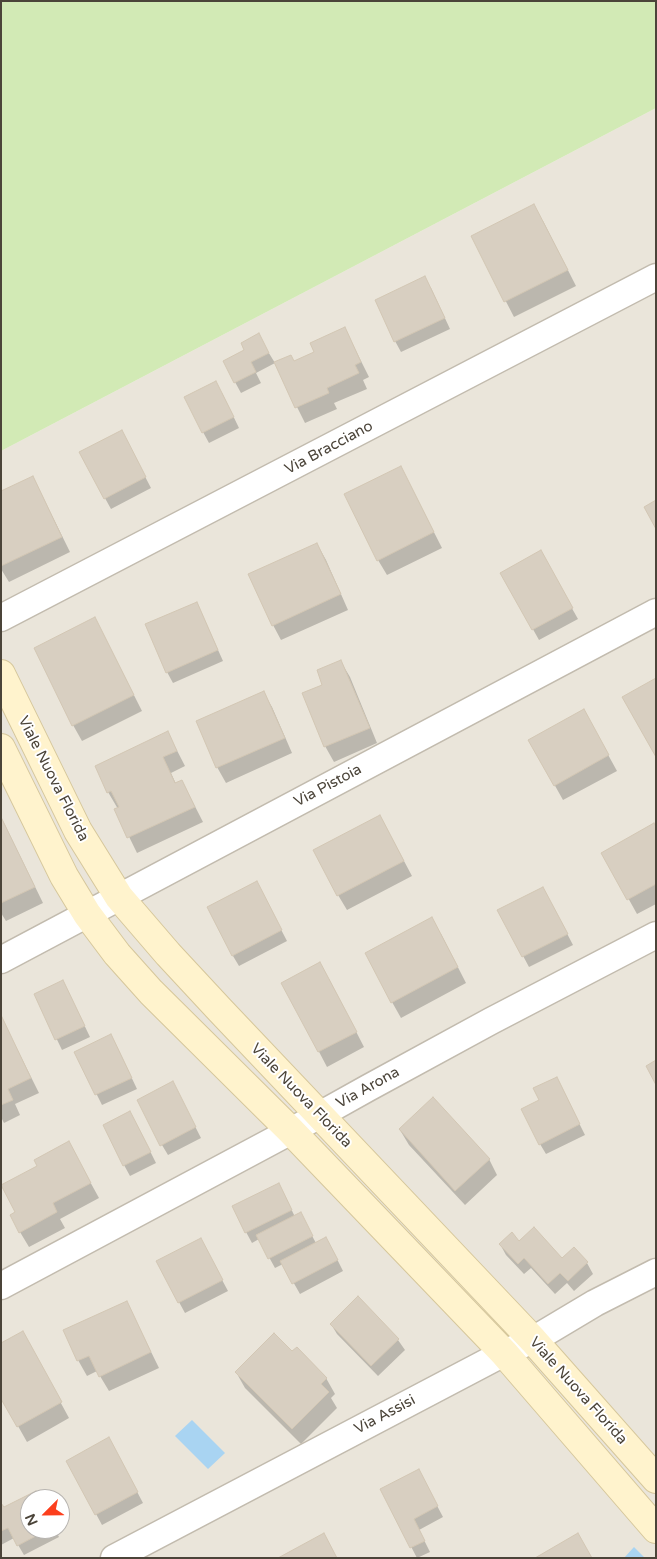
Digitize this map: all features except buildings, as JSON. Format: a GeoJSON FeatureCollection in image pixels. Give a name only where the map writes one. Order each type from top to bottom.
{"type":"FeatureCollection","features":[{"type":"Feature","properties":{"kind":"street","name":"Via Bracciano"},"geometry":{"type":"LineString","coordinates":[[1,618],[656,277]]}},
{"type":"Feature","properties":{"kind":"street","name":"Via Pistoia"},"geometry":{"type":"LineString","coordinates":[[1,960],[656,612]]}},
{"type":"Feature","properties":{"kind":"street","name":"Viale Nuova Florida"},"geometry":{"type":"LineString","coordinates":[[1,674],[78,831],[119,897],[174,960],[533,1340],[656,1479]]}},
{"type":"Feature","properties":{"kind":"street","name":"Viale Nuova Florida"},"geometry":{"type":"LineString","coordinates":[[1,748],[52,852],[87,914],[106,941],[151,992],[291,1131],[504,1353],[656,1529]]}},
{"type":"Feature","properties":{"kind":"street","name":"Via Arona"},"geometry":{"type":"LineString","coordinates":[[1,1286],[291,1131],[491,1021],[656,935]]}},
{"type":"Feature","properties":{"kind":"street","name":"Via Assisi"},"geometry":{"type":"LineString","coordinates":[[114,1558],[504,1353],[533,1340],[595,1303],[656,1272]]}},
{"type":"Feature","properties":{"kind":"shaded area"},"geometry":{"type":"Polygon","coordinates":[[[656,108],[656,1558],[1,1558],[1,451],[656,108]]]}},
{"type":"Feature","properties":{"kind":"green space"},"geometry":{"type":"Polygon","coordinates":[[[1,1],[656,1],[656,108],[1,451],[1,1]]]}},
{"type":"Feature","properties":{"kind":"water"},"geometry":{"type":"Polygon","coordinates":[[[192,1420],[225,1453],[208,1469],[175,1436],[192,1420]]]}},
{"type":"Feature","properties":{"kind":"water"},"geometry":{"type":"Polygon","coordinates":[[[634,1547],[645,1558],[624,1558],[634,1547]]]}}]}
